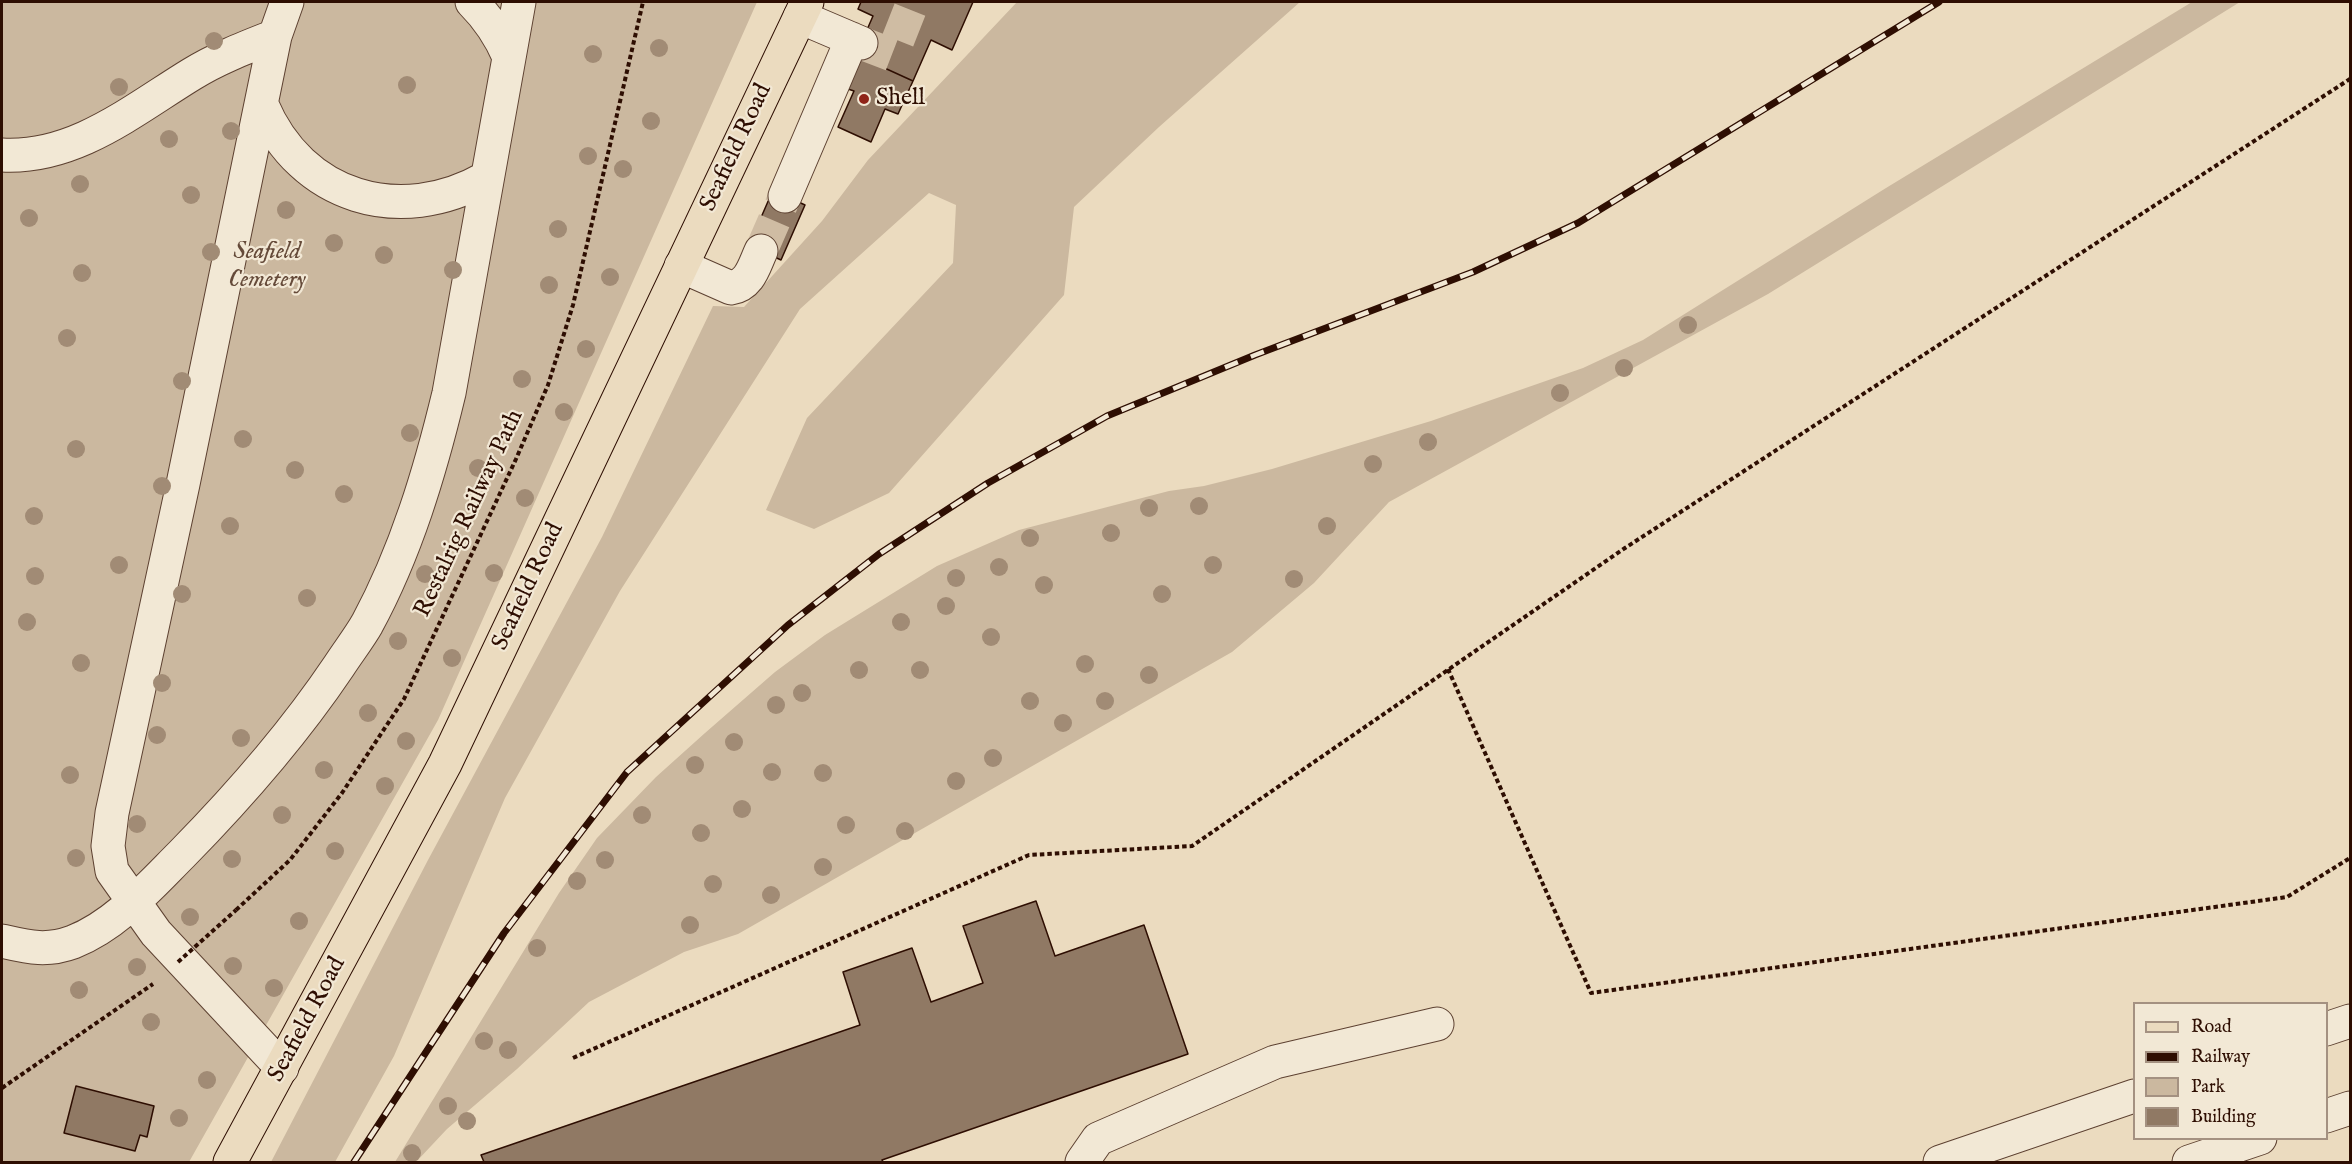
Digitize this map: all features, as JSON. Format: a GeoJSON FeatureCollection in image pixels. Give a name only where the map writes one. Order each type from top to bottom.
{"type":"FeatureCollection","features":[{"type":"Feature","properties":{"kind":"main road","name":"Seafield Road"},"geometry":{"type":"LineString","coordinates":[[230,1162],[446,764],[803,9]]}},
{"type":"Feature","properties":{"kind":"street"},"geometry":{"type":"LineString","coordinates":[[472,2],[487,16],[500,36],[509,57]]}},
{"type":"Feature","properties":{"kind":"street"},"geometry":{"type":"LineString","coordinates":[[2,940],[37,949],[72,942],[105,925],[134,901],[216,819],[310,709],[371,616],[409,528],[449,393],[519,2]]}},
{"type":"Feature","properties":{"kind":"street"},"geometry":{"type":"LineString","coordinates":[[785,196],[857,41],[803,9]]}},
{"type":"Feature","properties":{"kind":"street"},"geometry":{"type":"LineString","coordinates":[[282,1068],[156,933],[112,870],[108,833],[262,105],[285,13]]}},
{"type":"Feature","properties":{"kind":"street"},"geometry":{"type":"LineString","coordinates":[[2,155],[33,154],[78,142],[104,130],[219,59],[285,13]]}},
{"type":"Feature","properties":{"kind":"street"},"geometry":{"type":"LineString","coordinates":[[262,105],[280,139],[299,161],[322,179],[357,195],[395,203],[424,201],[452,195],[486,178]]}},
{"type":"Feature","properties":{"kind":"street"},"geometry":{"type":"LineString","coordinates":[[681,266],[731,288],[737,287],[747,280],[761,251]]}},
{"type":"Feature","properties":{"kind":"street"},"geometry":{"type":"LineString","coordinates":[[2328,1028],[2350,1021]]}},
{"type":"Feature","properties":{"kind":"street"},"geometry":{"type":"LineString","coordinates":[[1082,1162],[1098,1139],[1275,1062],[1437,1024]]}},
{"type":"Feature","properties":{"kind":"street"},"geometry":{"type":"LineString","coordinates":[[1940,1162],[2133,1096]]}},
{"type":"Feature","properties":{"kind":"street"},"geometry":{"type":"LineString","coordinates":[[2328,1115],[2350,1108]]}},
{"type":"Feature","properties":{"kind":"street"},"geometry":{"type":"LineString","coordinates":[[2189,1162],[2254,1140]]}},
{"type":"Feature","properties":{"kind":"path","name":"Restalrig Railway Path"},"geometry":{"type":"LineString","coordinates":[[178,962],[236,910],[296,851],[342,793],[404,699],[548,385],[573,305],[643,2]]}},
{"type":"Feature","properties":{"kind":"path"},"geometry":{"type":"LineString","coordinates":[[573,1058],[1029,855],[1192,846],[1625,548],[2350,79]]}},
{"type":"Feature","properties":{"kind":"path"},"geometry":{"type":"LineString","coordinates":[[1448,669],[1591,993],[2287,897],[2350,858]]}},
{"type":"Feature","properties":{"kind":"path"},"geometry":{"type":"LineString","coordinates":[[2,1088],[19,1074],[146,991]]}},
{"type":"Feature","properties":{"kind":"green space","name":"Seafield Cemetery"},"geometry":{"type":"Polygon","coordinates":[[[2,2],[757,2],[438,720],[189,1162],[2,1162],[2,2]]]}},
{"type":"Feature","properties":{"kind":"green space"},"geometry":{"type":"Polygon","coordinates":[[[1017,2],[1300,2],[1159,127],[1074,207],[1064,295],[889,493],[814,529],[766,510],[807,418],[953,263],[956,205],[929,193],[800,309],[620,591],[505,798],[394,1056],[335,1162],[271,1162],[428,860],[602,537],[713,306],[744,307],[822,221],[868,160],[1017,2]]]}},
{"type":"Feature","properties":{"kind":"green space"},"geometry":{"type":"Polygon","coordinates":[[[2192,2],[2240,2],[1768,294],[1389,502],[1314,583],[1232,652],[738,934],[684,952],[589,1002],[517,1069],[447,1129],[416,1162],[395,1162],[559,893],[597,838],[656,777],[705,733],[775,672],[825,635],[937,566],[1019,530],[1169,491],[1204,486],[1272,469],[1431,421],[1583,368],[1643,340],[1886,188],[2192,2]]]}},
{"type":"Feature","properties":{"kind":"building"},"geometry":{"type":"Polygon","coordinates":[[[861,2],[973,2],[952,50],[931,40],[913,81],[856,55],[873,16],[858,9],[861,2]]]}},
{"type":"Feature","properties":{"kind":"building"},"geometry":{"type":"Polygon","coordinates":[[[856,55],[913,81],[898,114],[885,109],[871,142],[838,127],[854,91],[842,87],[856,55]]]}},
{"type":"Feature","properties":{"kind":"building"},"geometry":{"type":"Polygon","coordinates":[[[773,190],[805,205],[781,260],[749,245],[773,190]]]}},
{"type":"Feature","properties":{"kind":"building"},"geometry":{"type":"Polygon","coordinates":[[[1036,901],[1055,956],[1144,925],[1188,1054],[882,1160],[883,1162],[484,1162],[481,1155],[860,1025],[843,972],[912,948],[931,1002],[983,983],[963,926],[1036,901]]]}},
{"type":"Feature","properties":{"kind":"building"},"geometry":{"type":"Polygon","coordinates":[[[76,1086],[154,1106],[147,1137],[140,1135],[135,1151],[64,1133],[76,1086]]]}},
{"type":"Feature","properties":{"kind":"tunnel"},"geometry":{"type":"LineString","coordinates":[[861,43],[892,55],[913,2]]}},
{"type":"Feature","properties":{"kind":"tunnel"},"geometry":{"type":"LineString","coordinates":[[761,251],[785,196]]}},
{"type":"Feature","properties":{"kind":"railway"},"geometry":{"type":"LineString","coordinates":[[354,1162],[504,933],[627,772],[788,625],[879,554],[988,483],[1107,416],[1255,355],[1473,272],[1578,223],[1939,2]]}},
{"type":"Feature","properties":{"kind":"place","name":"Shell"},"geometry":{"type":"Point","coordinates":[864,99]}}]}
